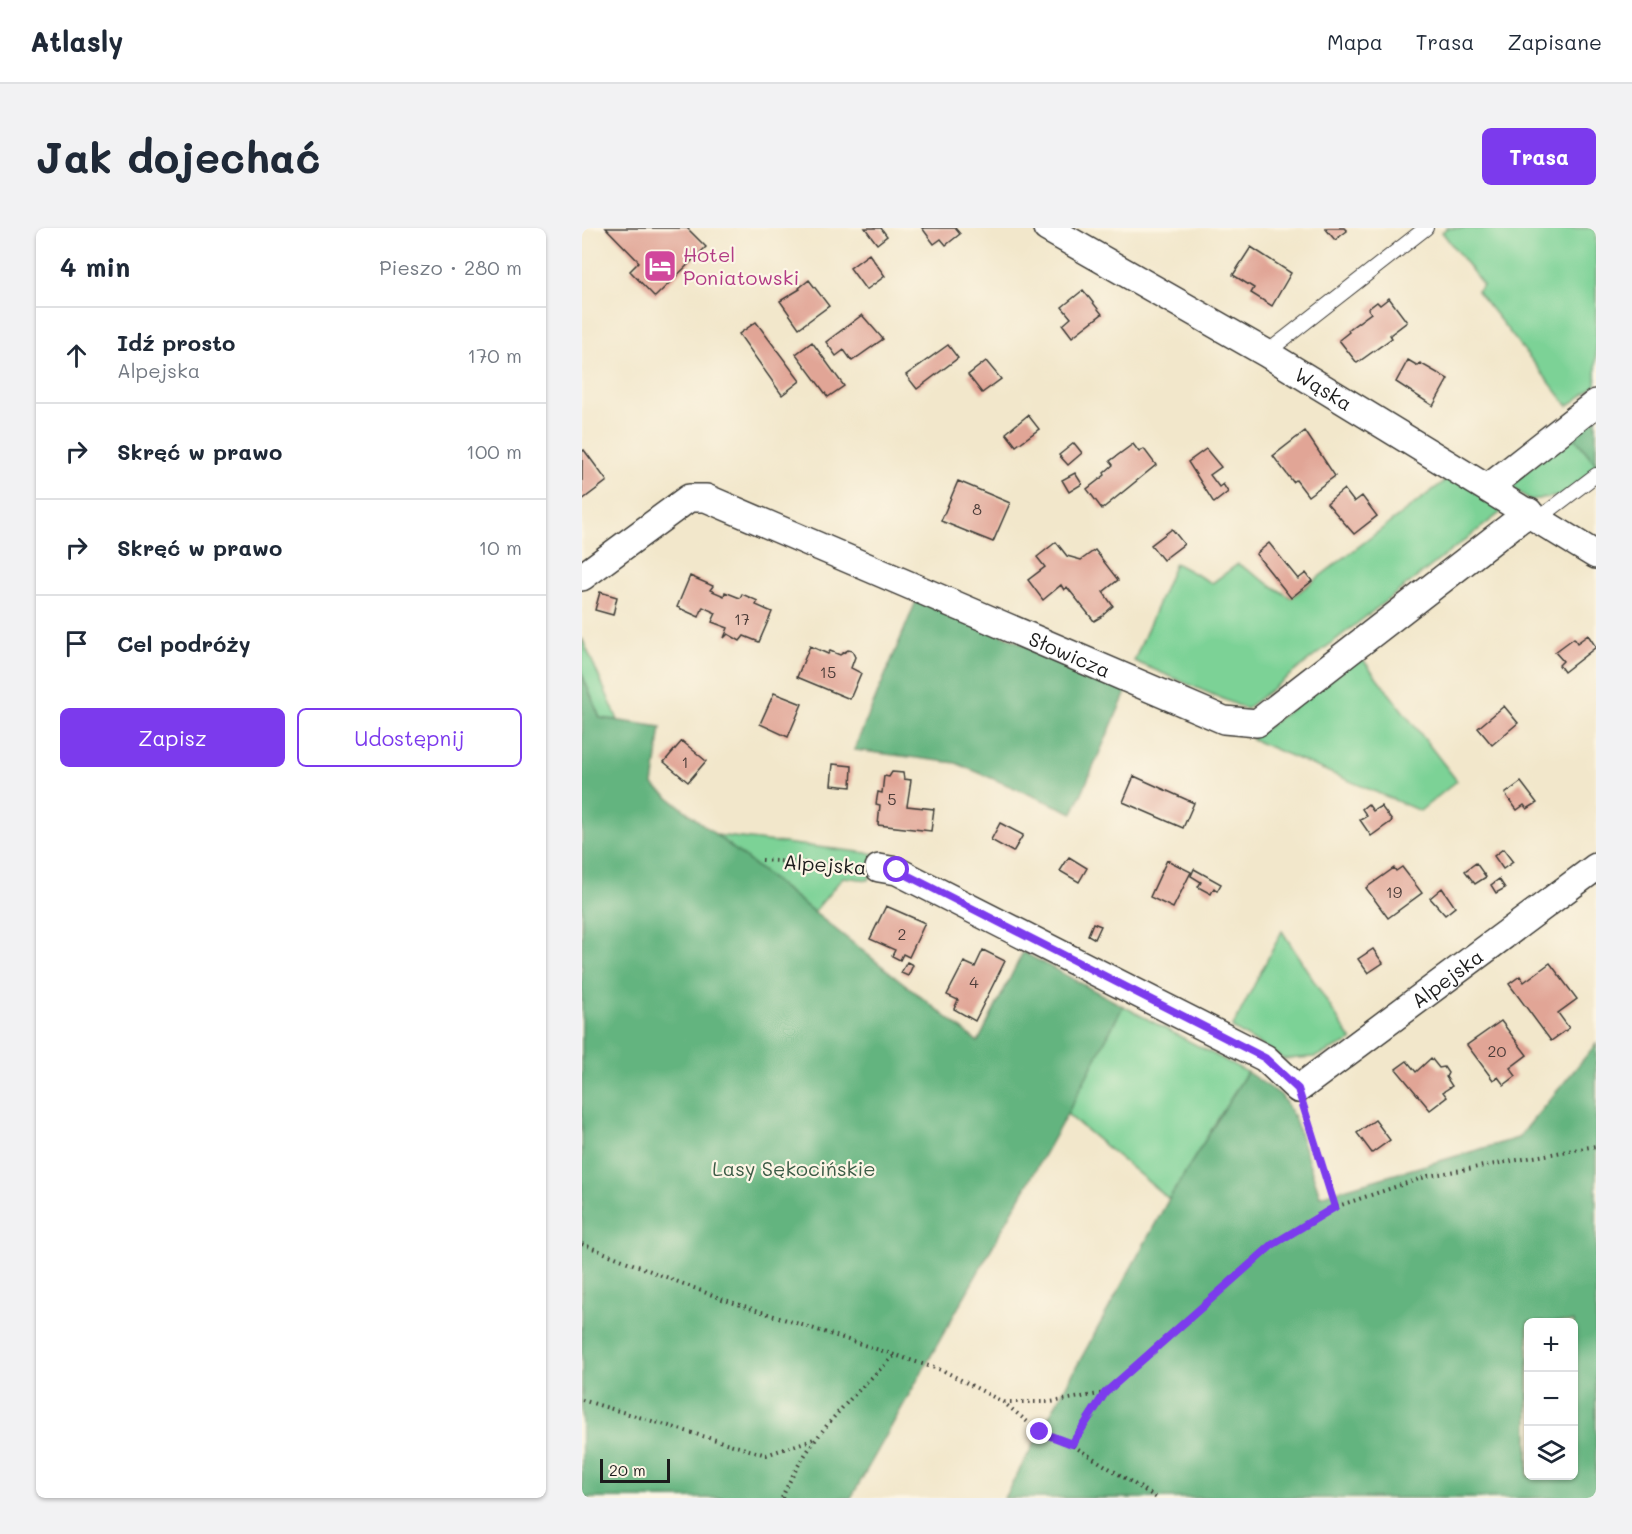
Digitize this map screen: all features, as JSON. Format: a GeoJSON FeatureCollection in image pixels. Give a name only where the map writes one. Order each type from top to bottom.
{"type":"FeatureCollection","features":[{"type":"Feature","properties":{"kind":"street","name":"Wąska"},"geometry":{"type":"LineString","coordinates":[[1047,228],[1266,353],[1489,487],[1596,555]]}},
{"type":"Feature","properties":{"kind":"street"},"geometry":{"type":"LineString","coordinates":[[1489,487],[1596,403]]}},
{"type":"Feature","properties":{"kind":"street","name":"Słowicza"},"geometry":{"type":"LineString","coordinates":[[582,577],[689,498],[706,498],[1224,720],[1257,723],[1534,515]]}},
{"type":"Feature","properties":{"kind":"street","name":"Alpejska"},"geometry":{"type":"LineString","coordinates":[[879,868],[897,870],[1265,1058],[1298,1089],[1596,867]]}},
{"type":"Feature","properties":{"kind":"lane"},"geometry":{"type":"LineString","coordinates":[[1266,353],[1426,228]]}},
{"type":"Feature","properties":{"kind":"lane"},"geometry":{"type":"LineString","coordinates":[[1534,515],[1596,475]]}},
{"type":"Feature","properties":{"kind":"path","name":"Alpejska"},"geometry":{"type":"LineString","coordinates":[[762,860],[879,868]]}},
{"type":"Feature","properties":{"kind":"path"},"geometry":{"type":"LineString","coordinates":[[1298,1089],[1335,1207]]}},
{"type":"Feature","properties":{"kind":"path"},"geometry":{"type":"LineString","coordinates":[[1072,1444],[1105,1393],[1272,1245],[1335,1207],[1428,1176],[1596,1146]]}},
{"type":"Feature","properties":{"kind":"path"},"geometry":{"type":"LineString","coordinates":[[582,1244],[722,1299],[944,1371],[1003,1402],[1040,1432],[1072,1444],[1157,1498]]}},
{"type":"Feature","properties":{"kind":"path"},"geometry":{"type":"LineString","coordinates":[[782,1498],[817,1438],[842,1405],[895,1355]]}},
{"type":"Feature","properties":{"kind":"path"},"geometry":{"type":"LineString","coordinates":[[1003,1402],[1051,1402],[1105,1393]]}},
{"type":"Feature","properties":{"kind":"path"},"geometry":{"type":"LineString","coordinates":[[582,1400],[766,1455],[817,1438]]}},
{"type":"Feature","properties":{"kind":"green space"},"geometry":{"type":"Polygon","coordinates":[[[1447,228],[1596,228],[1596,385],[1568,406],[1477,291],[1483,285],[1442,232],[1447,228]]]}},
{"type":"Feature","properties":{"kind":"green space"},"geometry":{"type":"Polygon","coordinates":[[[1596,413],[1596,464],[1572,434],[1596,413]]]}},
{"type":"Feature","properties":{"kind":"green space"},"geometry":{"type":"Polygon","coordinates":[[[1572,434],[1596,464],[1596,469],[1561,496],[1530,500],[1509,485],[1572,434]]]}},
{"type":"Feature","properties":{"kind":"green space"},"geometry":{"type":"Polygon","coordinates":[[[1454,474],[1509,506],[1246,709],[1134,661],[1175,563],[1212,583],[1238,564],[1291,598],[1454,474]]]}},
{"type":"Feature","properties":{"kind":"green space"},"geometry":{"type":"Polygon","coordinates":[[[917,599],[1128,688],[1073,813],[956,763],[854,750],[917,599]]]}},
{"type":"Feature","properties":{"kind":"green space"},"geometry":{"type":"Polygon","coordinates":[[[582,638],[618,720],[600,718],[582,674],[582,638]]]}},
{"type":"Feature","properties":{"kind":"green space"},"geometry":{"type":"Polygon","coordinates":[[[1361,657],[1457,781],[1420,811],[1251,739],[1361,657]]]}},
{"type":"Feature","properties":{"kind":"green space","name":"Lasy Sękocińskie"},"geometry":{"type":"Polygon","coordinates":[[[582,674],[600,718],[661,727],[653,785],[978,1042],[1023,952],[1123,1006],[1067,1114],[851,1498],[582,1498],[582,674]]]}},
{"type":"Feature","properties":{"kind":"green space"},"geometry":{"type":"Polygon","coordinates":[[[716,835],[876,854],[869,880],[843,877],[814,912],[716,835]]]}},
{"type":"Feature","properties":{"kind":"green space"},"geometry":{"type":"Polygon","coordinates":[[[1282,931],[1352,1041],[1315,1057],[1284,1059],[1232,1028],[1282,931]]]}},
{"type":"Feature","properties":{"kind":"green space"},"geometry":{"type":"Polygon","coordinates":[[[1123,1006],[1247,1072],[1169,1199],[1067,1114],[1123,1006]]]}},
{"type":"Feature","properties":{"kind":"green space"},"geometry":{"type":"Polygon","coordinates":[[[1596,1044],[1596,1498],[1004,1498],[1169,1199],[1247,1072],[1281,1095],[1294,1117],[1320,1196],[1518,1138],[1596,1044]]]}},
{"type":"Feature","properties":{"kind":"building","name":"Hotel Poniatowski"},"geometry":{"type":"Polygon","coordinates":[[[606,228],[687,228],[706,247],[655,297],[630,271],[639,262],[606,228]]]}},
{"type":"Feature","properties":{"kind":"building"},"geometry":{"type":"Polygon","coordinates":[[[865,228],[881,228],[887,236],[877,244],[865,228]]]}},
{"type":"Feature","properties":{"kind":"building"},"geometry":{"type":"Polygon","coordinates":[[[922,228],[955,228],[960,234],[946,245],[941,239],[934,244],[922,228]]]}},
{"type":"Feature","properties":{"kind":"building"},"geometry":{"type":"Polygon","coordinates":[[[1325,228],[1344,228],[1347,231],[1335,240],[1325,228]]]}},
{"type":"Feature","properties":{"kind":"building"},"geometry":{"type":"Polygon","coordinates":[[[1251,247],[1291,273],[1272,306],[1251,293],[1254,288],[1233,275],[1251,247]]]}},
{"type":"Feature","properties":{"kind":"building"},"geometry":{"type":"Polygon","coordinates":[[[869,254],[885,276],[866,290],[850,268],[869,254]]]}},
{"type":"Feature","properties":{"kind":"building"},"geometry":{"type":"Polygon","coordinates":[[[809,280],[829,306],[799,328],[780,301],[800,289],[809,280]]]}},
{"type":"Feature","properties":{"kind":"building"},"geometry":{"type":"Polygon","coordinates":[[[1083,290],[1102,314],[1072,337],[1063,325],[1071,318],[1062,307],[1083,290]]]}},
{"type":"Feature","properties":{"kind":"building"},"geometry":{"type":"Polygon","coordinates":[[[1389,298],[1407,322],[1390,335],[1392,338],[1357,363],[1339,340],[1349,332],[1348,330],[1371,313],[1368,309],[1377,302],[1380,305],[1389,298]]]}},
{"type":"Feature","properties":{"kind":"building"},"geometry":{"type":"Polygon","coordinates":[[[862,315],[883,339],[852,361],[844,350],[836,356],[826,342],[862,315]]]}},
{"type":"Feature","properties":{"kind":"building"},"geometry":{"type":"Polygon","coordinates":[[[756,322],[800,381],[782,395],[739,334],[756,322]]]}},
{"type":"Feature","properties":{"kind":"building"},"geometry":{"type":"Polygon","coordinates":[[[812,342],[844,386],[828,397],[796,354],[812,342]]]}},
{"type":"Feature","properties":{"kind":"building"},"geometry":{"type":"Polygon","coordinates":[[[948,345],[958,358],[917,389],[906,375],[948,345]]]}},
{"type":"Feature","properties":{"kind":"building"},"geometry":{"type":"Polygon","coordinates":[[[1408,360],[1418,366],[1420,363],[1448,379],[1433,406],[1396,382],[1408,360]]]}},
{"type":"Feature","properties":{"kind":"building"},"geometry":{"type":"Polygon","coordinates":[[[986,361],[1001,379],[982,393],[968,375],[986,361]]]}},
{"type":"Feature","properties":{"kind":"building"},"geometry":{"type":"Polygon","coordinates":[[[1028,415],[1039,429],[1016,446],[1006,433],[1028,415]]]}},
{"type":"Feature","properties":{"kind":"building"},"geometry":{"type":"Polygon","coordinates":[[[1305,431],[1335,476],[1308,496],[1296,480],[1293,482],[1273,456],[1305,431]]]}},
{"type":"Feature","properties":{"kind":"building"},"geometry":{"type":"Polygon","coordinates":[[[1074,443],[1082,453],[1068,465],[1059,455],[1074,443]]]}},
{"type":"Feature","properties":{"kind":"building"},"geometry":{"type":"Polygon","coordinates":[[[1133,444],[1139,452],[1144,449],[1156,465],[1102,509],[1087,489],[1105,475],[1104,473],[1113,465],[1110,461],[1133,444]]]}},
{"type":"Feature","properties":{"kind":"building"},"geometry":{"type":"Polygon","coordinates":[[[1206,449],[1221,467],[1210,475],[1219,487],[1223,484],[1228,492],[1214,503],[1188,462],[1206,449]]]}},
{"type":"Feature","properties":{"kind":"building"},"geometry":{"type":"Polygon","coordinates":[[[584,450],[607,481],[582,500],[582,452],[584,450]]]}},
{"type":"Feature","properties":{"kind":"building"},"geometry":{"type":"Polygon","coordinates":[[[1075,473],[1082,484],[1069,492],[1062,480],[1075,473]]]}},
{"type":"Feature","properties":{"kind":"building"},"geometry":{"type":"Polygon","coordinates":[[[958,481],[1010,503],[993,542],[941,521],[958,481]]]}},
{"type":"Feature","properties":{"kind":"building"},"geometry":{"type":"Polygon","coordinates":[[[1344,489],[1354,502],[1362,496],[1377,516],[1354,534],[1327,503],[1344,489]]]}},
{"type":"Feature","properties":{"kind":"building"},"geometry":{"type":"Polygon","coordinates":[[[1172,529],[1184,544],[1163,560],[1151,545],[1172,529]]]}},
{"type":"Feature","properties":{"kind":"building"},"geometry":{"type":"Polygon","coordinates":[[[1056,542],[1067,556],[1081,560],[1095,550],[1118,580],[1103,592],[1113,606],[1094,621],[1067,587],[1064,590],[1061,585],[1043,600],[1028,580],[1045,567],[1037,557],[1056,542]]]}},
{"type":"Feature","properties":{"kind":"building"},"geometry":{"type":"Polygon","coordinates":[[[1269,543],[1298,579],[1306,573],[1312,581],[1291,598],[1256,554],[1269,543]]]}},
{"type":"Feature","properties":{"kind":"building"},"geometry":{"type":"Polygon","coordinates":[[[690,576],[713,586],[710,590],[724,596],[725,592],[740,598],[742,594],[758,601],[756,605],[772,612],[759,642],[744,636],[740,641],[728,634],[724,638],[728,628],[712,622],[716,613],[703,607],[699,617],[677,607],[690,576]]]}},
{"type":"Feature","properties":{"kind":"building"},"geometry":{"type":"Polygon","coordinates":[[[600,592],[617,597],[613,615],[595,610],[600,592]]]}},
{"type":"Feature","properties":{"kind":"building"},"geometry":{"type":"Polygon","coordinates":[[[1588,635],[1596,647],[1564,672],[1559,665],[1563,661],[1555,652],[1574,638],[1577,643],[1588,635]]]}},
{"type":"Feature","properties":{"kind":"building"},"geometry":{"type":"Polygon","coordinates":[[[810,646],[828,654],[830,651],[840,655],[848,650],[852,651],[855,657],[851,668],[861,673],[850,699],[797,677],[810,646]]]}},
{"type":"Feature","properties":{"kind":"building"},"geometry":{"type":"Polygon","coordinates":[[[774,693],[802,704],[788,737],[760,724],[774,693]]]}},
{"type":"Feature","properties":{"kind":"building"},"geometry":{"type":"Polygon","coordinates":[[[1504,706],[1518,723],[1492,745],[1478,728],[1504,706]]]}},
{"type":"Feature","properties":{"kind":"building"},"geometry":{"type":"Polygon","coordinates":[[[682,741],[706,761],[688,782],[664,762],[682,741]]]}},
{"type":"Feature","properties":{"kind":"building"},"geometry":{"type":"Polygon","coordinates":[[[833,764],[852,766],[851,787],[831,785],[833,764]]]}},
{"type":"Feature","properties":{"kind":"building"},"geometry":{"type":"Polygon","coordinates":[[[892,772],[903,773],[904,779],[911,780],[907,806],[934,809],[931,831],[878,825],[880,805],[876,804],[878,792],[882,793],[884,776],[889,777],[892,772]]]}},
{"type":"Feature","properties":{"kind":"building"},"geometry":{"type":"Polygon","coordinates":[[[1134,776],[1194,803],[1183,828],[1123,802],[1134,776]]]}},
{"type":"Feature","properties":{"kind":"building"},"geometry":{"type":"Polygon","coordinates":[[[1521,782],[1537,803],[1527,809],[1524,805],[1517,810],[1505,794],[1521,782]]]}},
{"type":"Feature","properties":{"kind":"building"},"geometry":{"type":"Polygon","coordinates":[[[1368,804],[1373,811],[1381,806],[1392,821],[1371,836],[1360,820],[1367,816],[1362,809],[1368,804]]]}},
{"type":"Feature","properties":{"kind":"building"},"geometry":{"type":"Polygon","coordinates":[[[1000,823],[1023,835],[1013,852],[991,840],[1000,823]]]}},
{"type":"Feature","properties":{"kind":"building"},"geometry":{"type":"Polygon","coordinates":[[[1503,849],[1513,862],[1503,869],[1494,856],[1503,849]]]}},
{"type":"Feature","properties":{"kind":"building"},"geometry":{"type":"Polygon","coordinates":[[[1069,857],[1087,868],[1079,882],[1060,871],[1069,857]]]}},
{"type":"Feature","properties":{"kind":"building"},"geometry":{"type":"Polygon","coordinates":[[[1167,860],[1191,872],[1173,908],[1150,897],[1167,860]]]}},
{"type":"Feature","properties":{"kind":"building"},"geometry":{"type":"Polygon","coordinates":[[[1476,863],[1486,877],[1475,884],[1465,871],[1476,863]]]}},
{"type":"Feature","properties":{"kind":"building"},"geometry":{"type":"Polygon","coordinates":[[[1402,867],[1422,893],[1388,918],[1366,888],[1394,868],[1396,871],[1402,867]]]}},
{"type":"Feature","properties":{"kind":"building"},"geometry":{"type":"Polygon","coordinates":[[[1194,869],[1221,884],[1217,891],[1214,888],[1211,894],[1198,887],[1201,882],[1191,876],[1194,869]]]}},
{"type":"Feature","properties":{"kind":"building"},"geometry":{"type":"Polygon","coordinates":[[[1499,879],[1505,888],[1496,893],[1491,885],[1499,879]]]}},
{"type":"Feature","properties":{"kind":"building"},"geometry":{"type":"Polygon","coordinates":[[[1442,888],[1455,907],[1445,915],[1430,898],[1442,888]]]}},
{"type":"Feature","properties":{"kind":"building"},"geometry":{"type":"Polygon","coordinates":[[[886,906],[925,923],[909,957],[903,954],[900,960],[892,956],[895,950],[870,939],[886,906]]]}},
{"type":"Feature","properties":{"kind":"building"},"geometry":{"type":"Polygon","coordinates":[[[1093,923],[1101,926],[1095,939],[1088,935],[1093,923]]]}},
{"type":"Feature","properties":{"kind":"building"},"geometry":{"type":"Polygon","coordinates":[[[1373,949],[1383,963],[1368,973],[1358,959],[1373,949]]]}},
{"type":"Feature","properties":{"kind":"building"},"geometry":{"type":"Polygon","coordinates":[[[983,950],[1005,961],[975,1021],[954,1009],[958,1000],[947,995],[964,962],[975,967],[983,950]]]}},
{"type":"Feature","properties":{"kind":"building"},"geometry":{"type":"Polygon","coordinates":[[[907,962],[913,965],[908,976],[901,973],[907,962]]]}},
{"type":"Feature","properties":{"kind":"building"},"geometry":{"type":"Polygon","coordinates":[[[1550,963],[1577,999],[1558,1013],[1569,1028],[1551,1041],[1509,984],[1520,976],[1524,982],[1550,963]]]}},
{"type":"Feature","properties":{"kind":"building"},"geometry":{"type":"Polygon","coordinates":[[[1501,1021],[1527,1055],[1510,1068],[1516,1076],[1504,1085],[1498,1077],[1493,1080],[1467,1045],[1501,1021]]]}},
{"type":"Feature","properties":{"kind":"building"},"geometry":{"type":"Polygon","coordinates":[[[1431,1058],[1439,1068],[1444,1067],[1448,1073],[1446,1077],[1452,1086],[1443,1092],[1447,1097],[1430,1110],[1396,1069],[1407,1061],[1416,1072],[1431,1058]]]}},
{"type":"Feature","properties":{"kind":"building"},"geometry":{"type":"Polygon","coordinates":[[[1375,1120],[1390,1140],[1372,1153],[1357,1133],[1375,1120]]]}},
{"type":"Feature","properties":{"kind":"place","name":"Hotel Poniatowski"},"geometry":{"type":"Point","coordinates":[660,266]}},
{"type":"Feature","properties":{"kind":"route"},"geometry":{"type":"LineString","coordinates":[[897,870],[1265,1058],[1298,1089],[1335,1207],[1272,1245],[1105,1393],[1072,1444],[1040,1432]]}}]}
